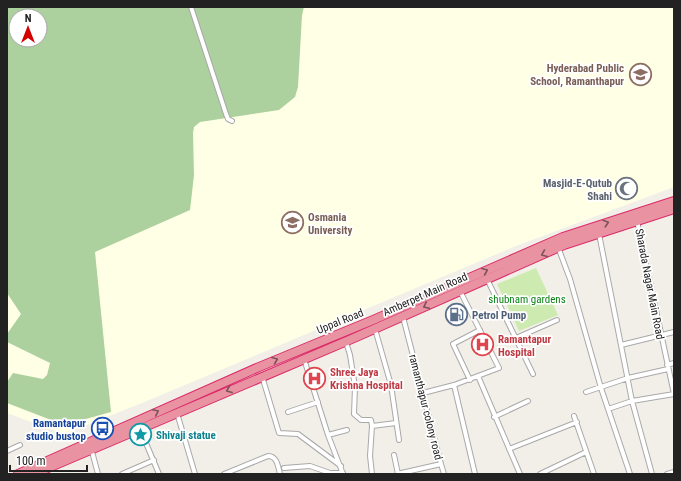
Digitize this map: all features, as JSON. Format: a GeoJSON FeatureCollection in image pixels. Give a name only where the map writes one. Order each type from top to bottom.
{"type":"FeatureCollection","features":[{"type":"Feature","properties":{"kind":"highway","name":"Uppal Road"},"geometry":{"type":"LineString","coordinates":[[138,425],[263,365],[401,312],[557,244],[674,201]]}},
{"type":"Feature","properties":{"kind":"highway","name":"Amberpet Main Road"},"geometry":{"type":"LineString","coordinates":[[34,474],[90,446],[138,425],[177,413],[375,329],[401,312],[460,290],[557,244],[599,234],[674,209]]}},
{"type":"Feature","properties":{"kind":"highway"},"geometry":{"type":"LineString","coordinates":[[18,474],[90,446]]}},
{"type":"Feature","properties":{"kind":"street"},"geometry":{"type":"LineString","coordinates":[[191,7],[226,114],[232,121]]}},
{"type":"Feature","properties":{"kind":"street","name":"Sharada Nagar Main Road"},"geometry":{"type":"LineString","coordinates":[[637,221],[660,336],[674,394]]}},
{"type":"Feature","properties":{"kind":"street"},"geometry":{"type":"LineString","coordinates":[[599,234],[632,401],[652,474]]}},
{"type":"Feature","properties":{"kind":"street"},"geometry":{"type":"LineString","coordinates":[[557,244],[570,279],[608,409],[630,474]]}},
{"type":"Feature","properties":{"kind":"street"},"geometry":{"type":"LineString","coordinates":[[487,278],[533,374]]}},
{"type":"Feature","properties":{"kind":"street"},"geometry":{"type":"LineString","coordinates":[[423,392],[454,386],[499,368],[460,290]]}},
{"type":"Feature","properties":{"kind":"street","name":"ramanthapur colony road"},"geometry":{"type":"LineString","coordinates":[[397,474],[441,464],[401,312]]}},
{"type":"Feature","properties":{"kind":"street"},"geometry":{"type":"LineString","coordinates":[[516,338],[557,320]]}},
{"type":"Feature","properties":{"kind":"street"},"geometry":{"type":"LineString","coordinates":[[375,329],[391,385],[399,440]]}},
{"type":"Feature","properties":{"kind":"street"},"geometry":{"type":"LineString","coordinates":[[470,380],[453,344],[480,330]]}},
{"type":"Feature","properties":{"kind":"street"},"geometry":{"type":"LineString","coordinates":[[621,346],[674,332]]}},
{"type":"Feature","properties":{"kind":"street"},"geometry":{"type":"LineString","coordinates":[[346,341],[350,355],[355,387],[354,414],[360,420],[371,420],[370,456],[372,474]]}},
{"type":"Feature","properties":{"kind":"street"},"geometry":{"type":"LineString","coordinates":[[284,468],[305,466],[330,473],[343,473],[328,435],[304,359]]}},
{"type":"Feature","properties":{"kind":"street"},"geometry":{"type":"LineString","coordinates":[[586,392],[668,367],[674,363]]}},
{"type":"Feature","properties":{"kind":"street"},"geometry":{"type":"LineString","coordinates":[[262,376],[279,433],[294,433],[300,435],[317,450],[341,466]]}},
{"type":"Feature","properties":{"kind":"street"},"geometry":{"type":"LineString","coordinates":[[478,376],[494,417],[510,449],[520,474]]}},
{"type":"Feature","properties":{"kind":"street"},"geometry":{"type":"LineString","coordinates":[[454,386],[475,474]]}},
{"type":"Feature","properties":{"kind":"street"},"geometry":{"type":"LineString","coordinates":[[608,409],[632,401],[674,394]]}},
{"type":"Feature","properties":{"kind":"street"},"geometry":{"type":"LineString","coordinates":[[494,417],[528,401]]}},
{"type":"Feature","properties":{"kind":"street"},"geometry":{"type":"LineString","coordinates":[[288,412],[318,402]]}},
{"type":"Feature","properties":{"kind":"street"},"geometry":{"type":"LineString","coordinates":[[177,413],[195,474]]}},
{"type":"Feature","properties":{"kind":"street"},"geometry":{"type":"LineString","coordinates":[[574,416],[594,474]]}},
{"type":"Feature","properties":{"kind":"street"},"geometry":{"type":"LineString","coordinates":[[510,449],[577,422]]}},
{"type":"Feature","properties":{"kind":"street"},"geometry":{"type":"LineString","coordinates":[[372,426],[396,423]]}},
{"type":"Feature","properties":{"kind":"street"},"geometry":{"type":"LineString","coordinates":[[138,425],[159,474]]}},
{"type":"Feature","properties":{"kind":"street"},"geometry":{"type":"LineString","coordinates":[[328,435],[347,430]]}},
{"type":"Feature","properties":{"kind":"street"},"geometry":{"type":"LineString","coordinates":[[7,451],[20,445]]}},
{"type":"Feature","properties":{"kind":"street"},"geometry":{"type":"LineString","coordinates":[[90,446],[98,474]]}},
{"type":"Feature","properties":{"kind":"street"},"geometry":{"type":"LineString","coordinates":[[544,473],[586,452]]}},
{"type":"Feature","properties":{"kind":"street"},"geometry":{"type":"LineString","coordinates":[[394,455],[397,474]]}},
{"type":"Feature","properties":{"kind":"street"},"geometry":{"type":"LineString","coordinates":[[224,474],[268,456],[272,456],[276,459],[280,474]]}},
{"type":"Feature","properties":{"kind":"street"},"geometry":{"type":"LineString","coordinates":[[122,474],[154,460]]}},
{"type":"Feature","properties":{"kind":"street"},"geometry":{"type":"LineString","coordinates":[[441,464],[444,474]]}},
{"type":"Feature","properties":{"kind":"street"},"geometry":{"type":"LineString","coordinates":[[667,474],[674,472]]}},
{"type":"Feature","properties":{"kind":"shaded area","name":"Osmania University"},"geometry":{"type":"Polygon","coordinates":[[[7,7],[674,7],[674,187],[516,246],[142,403],[64,434],[7,413],[7,7]]]}},
{"type":"Feature","properties":{"kind":"green space"},"geometry":{"type":"Polygon","coordinates":[[[7,7],[304,7],[302,15],[298,87],[295,97],[279,110],[200,122],[194,127],[193,133],[194,175],[190,210],[95,252],[111,412],[64,425],[7,403],[7,382],[13,373],[43,379],[47,375],[50,363],[7,342],[7,334],[21,314],[7,293],[7,7]]]}},
{"type":"Feature","properties":{"kind":"green space","name":"shubnam gardens"},"geometry":{"type":"Polygon","coordinates":[[[536,268],[558,315],[519,331],[497,284],[536,268]]]}},
{"type":"Feature","properties":{"kind":"place","name":"Hyderabad Public School, Ramanthapur"},"geometry":{"type":"Point","coordinates":[640,74]}},
{"type":"Feature","properties":{"kind":"place","name":"Masjid-E-Qutub Shahi"},"geometry":{"type":"Point","coordinates":[627,189]}},
{"type":"Feature","properties":{"kind":"place","name":"Osmania University"},"geometry":{"type":"Point","coordinates":[293,223]}},
{"type":"Feature","properties":{"kind":"place","name":"Petrol Pump"},"geometry":{"type":"Point","coordinates":[457,315]}},
{"type":"Feature","properties":{"kind":"place","name":"Ramantapur Hospital"},"geometry":{"type":"Point","coordinates":[482,345]}},
{"type":"Feature","properties":{"kind":"place","name":"Shree Jaya Krishna Hospital"},"geometry":{"type":"Point","coordinates":[314,378]}},
{"type":"Feature","properties":{"kind":"place","name":"Ramantapur studio bustop"},"geometry":{"type":"Point","coordinates":[102,429]}},
{"type":"Feature","properties":{"kind":"place","name":"Shivaji statue"},"geometry":{"type":"Point","coordinates":[140,435]}}]}
